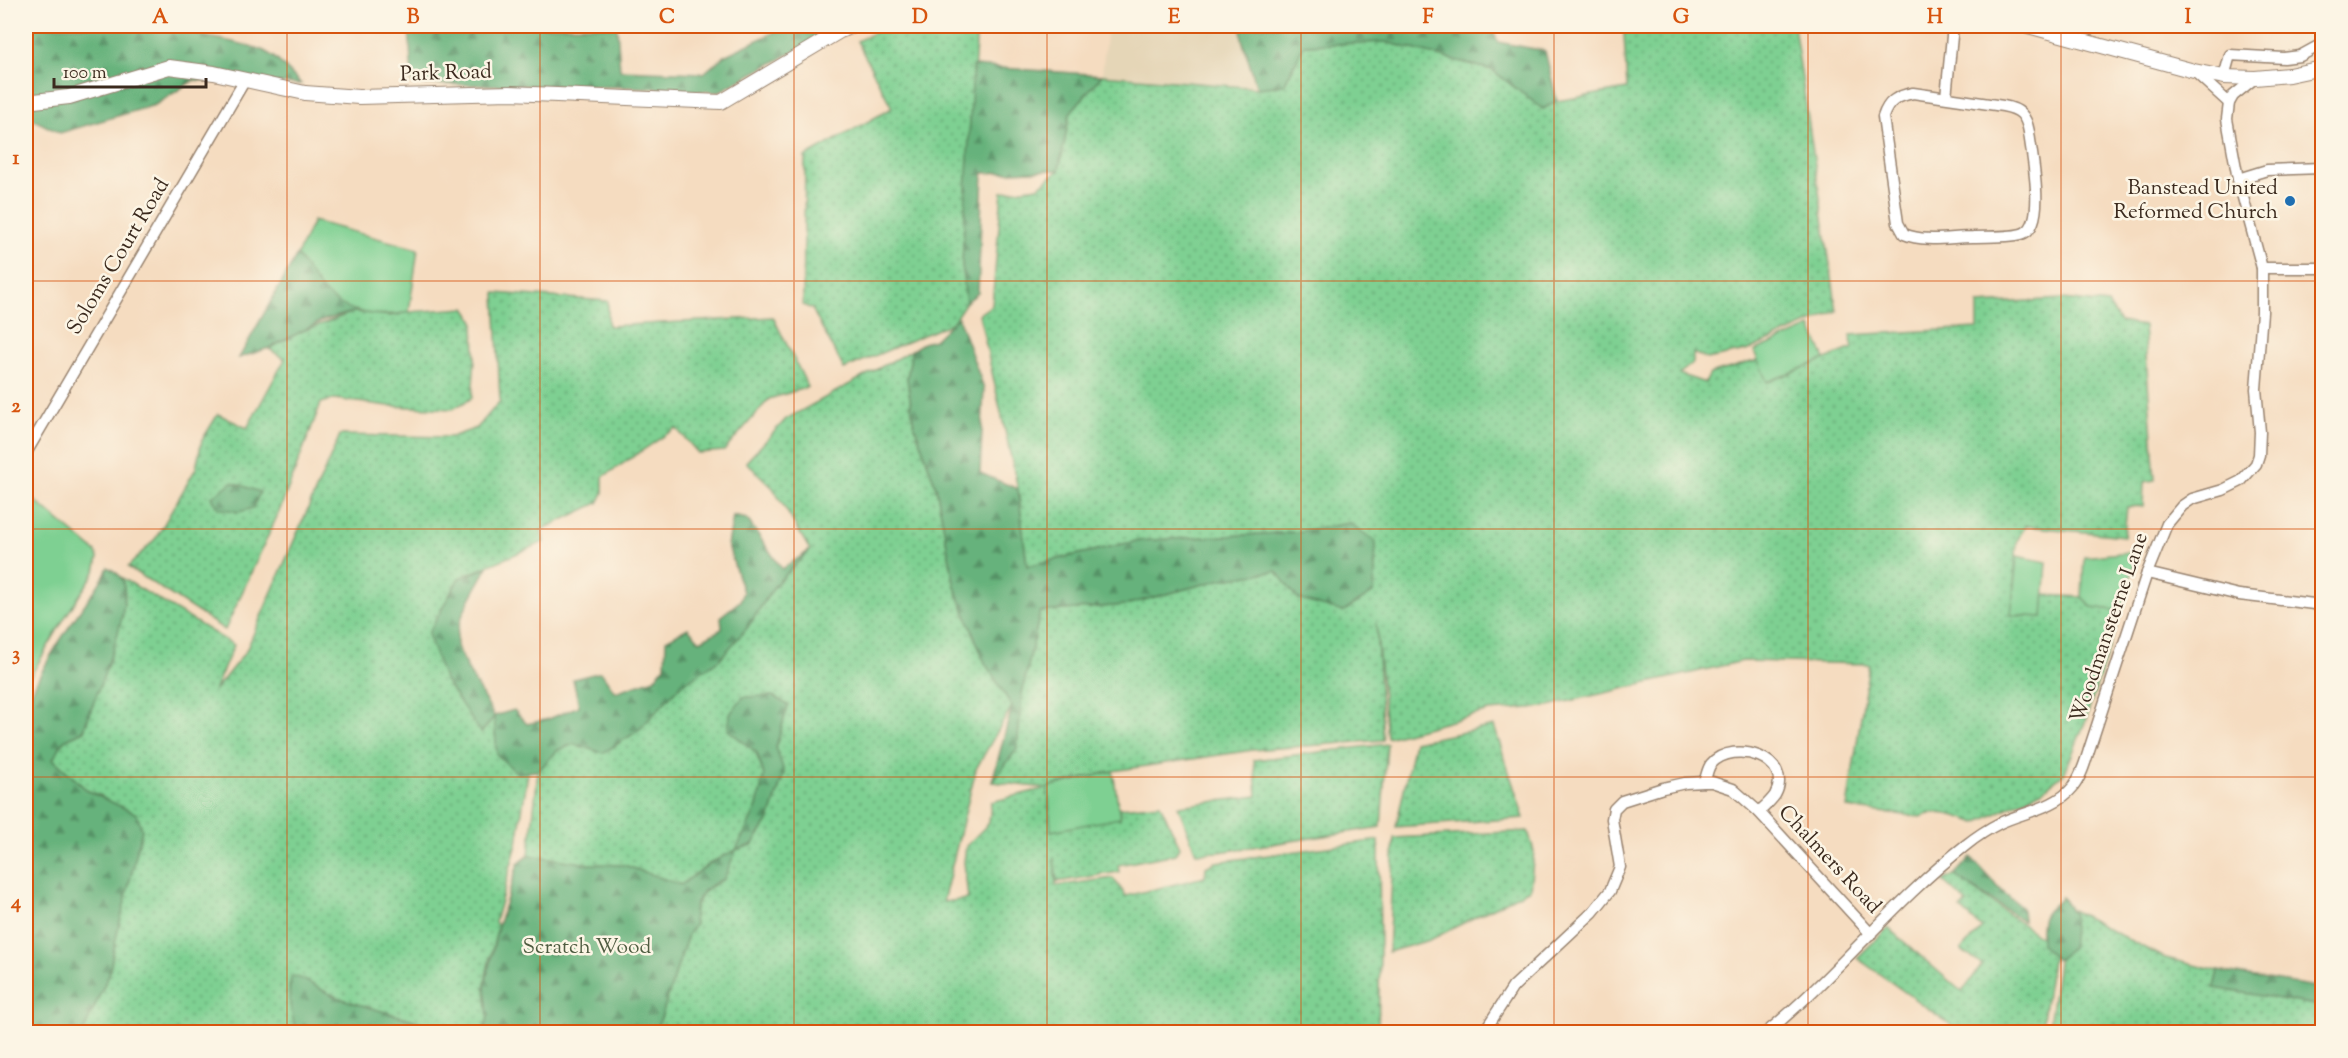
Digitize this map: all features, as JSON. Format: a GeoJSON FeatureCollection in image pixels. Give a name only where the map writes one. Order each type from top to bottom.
{"type":"FeatureCollection","features":[{"type":"Feature","properties":{"kind":"street","name":"Park Road"},"geometry":{"type":"LineString","coordinates":[[26,102],[69,97],[169,67],[214,73],[305,93],[359,97],[510,93],[721,102],[840,31],[854,26]]}},
{"type":"Feature","properties":{"kind":"street"},"geometry":{"type":"LineString","coordinates":[[1946,97],[1953,26]]}},
{"type":"Feature","properties":{"kind":"street"},"geometry":{"type":"LineString","coordinates":[[2028,26],[2224,77],[2255,78],[2303,74],[2322,68]]}},
{"type":"Feature","properties":{"kind":"street"},"geometry":{"type":"LineString","coordinates":[[2224,77],[2230,55],[2284,58],[2300,56],[2322,44]]}},
{"type":"Feature","properties":{"kind":"street"},"geometry":{"type":"LineString","coordinates":[[2300,56],[2303,74]]}},
{"type":"Feature","properties":{"kind":"street"},"geometry":{"type":"LineString","coordinates":[[2194,71],[2229,103],[2240,88],[2255,78]]}},
{"type":"Feature","properties":{"kind":"street","name":"Soloms Court Road"},"geometry":{"type":"LineString","coordinates":[[26,453],[245,80]]}},
{"type":"Feature","properties":{"kind":"street"},"geometry":{"type":"LineString","coordinates":[[1904,94],[1946,97],[2015,108],[2027,121],[2037,206],[2036,219],[2032,228],[2023,234],[1922,239],[1904,234],[1899,223],[1883,117],[1886,109],[1896,97],[1904,94]]}},
{"type":"Feature","properties":{"kind":"street","name":"Woodmansterne Lane"},"geometry":{"type":"LineString","coordinates":[[1767,1032],[1796,1008],[1870,934],[1966,845],[2000,824],[2059,800],[2072,788],[2079,778],[2147,573],[2167,524],[2182,506],[2241,481],[2256,465],[2260,432],[2256,389],[2262,312],[2262,268],[2238,179],[2228,130],[2229,103]]}},
{"type":"Feature","properties":{"kind":"street"},"geometry":{"type":"LineString","coordinates":[[2238,179],[2267,170],[2322,168]]}},
{"type":"Feature","properties":{"kind":"street"},"geometry":{"type":"LineString","coordinates":[[2262,268],[2322,268]]}},
{"type":"Feature","properties":{"kind":"street"},"geometry":{"type":"LineString","coordinates":[[2147,573],[2239,595],[2322,605]]}},
{"type":"Feature","properties":{"kind":"street","name":"Chalmers Road"},"geometry":{"type":"LineString","coordinates":[[1704,782],[1708,768],[1719,758],[1733,753],[1757,754],[1769,762],[1777,773],[1778,785],[1776,794],[1759,812]]}},
{"type":"Feature","properties":{"kind":"street","name":"Chalmers Road"},"geometry":{"type":"LineString","coordinates":[[1484,1032],[1513,987],[1593,912],[1610,891],[1620,867],[1612,819],[1614,809],[1622,801],[1663,788],[1685,783],[1712,782],[1733,789],[1759,812],[1870,934]]}},
{"type":"Feature","properties":{"kind":"shaded area"},"geometry":{"type":"Polygon","coordinates":[[[1107,26],[1241,26],[1242,39],[1257,88],[1102,75],[1107,26]]]}},
{"type":"Feature","properties":{"kind":"green space"},"geometry":{"type":"Polygon","coordinates":[[[26,26],[176,26],[192,33],[266,52],[301,84],[194,80],[155,105],[60,133],[26,116],[26,26]]]}},
{"type":"Feature","properties":{"kind":"green space"},"geometry":{"type":"Polygon","coordinates":[[[409,26],[617,26],[620,70],[704,73],[724,56],[787,26],[842,26],[718,92],[632,87],[412,84],[409,26]]]}},
{"type":"Feature","properties":{"kind":"green space"},"geometry":{"type":"Polygon","coordinates":[[[887,26],[977,26],[962,264],[966,302],[952,323],[844,369],[812,309],[803,305],[805,157],[892,108],[857,41],[887,26]]]}},
{"type":"Feature","properties":{"kind":"green space"},"geometry":{"type":"Polygon","coordinates":[[[1241,26],[1491,26],[1498,42],[1545,51],[1557,101],[1543,109],[1492,70],[1386,42],[1304,45],[1284,85],[1257,88],[1242,39],[1241,26]]]}},
{"type":"Feature","properties":{"kind":"green space"},"geometry":{"type":"Polygon","coordinates":[[[1641,26],[1794,26],[1837,311],[1746,351],[1707,359],[1693,353],[1693,363],[1679,374],[1705,383],[1710,374],[1758,360],[1768,382],[1853,348],[1850,335],[1978,328],[1978,304],[2063,299],[2108,304],[2120,322],[2144,326],[2155,480],[2144,482],[2143,506],[2127,507],[2124,536],[2025,526],[2017,541],[2012,615],[2042,617],[2045,595],[2082,597],[2092,607],[2121,611],[2085,722],[2065,772],[2043,790],[1977,823],[1942,813],[1921,817],[1847,808],[1869,664],[1743,661],[1544,707],[1489,711],[1387,738],[1376,623],[1383,740],[1253,750],[1113,771],[1048,787],[1120,818],[1120,808],[1160,804],[1180,847],[1175,854],[1118,865],[1119,872],[1057,882],[1054,857],[1056,886],[1113,878],[1126,896],[1205,877],[1206,867],[1216,862],[1379,840],[1378,1032],[654,1032],[661,1018],[688,934],[695,924],[697,902],[705,891],[724,879],[712,862],[681,885],[624,865],[589,864],[529,855],[538,771],[558,750],[574,744],[603,753],[638,731],[679,687],[719,659],[747,628],[775,585],[810,550],[773,488],[746,462],[786,419],[912,350],[907,378],[914,424],[936,487],[955,587],[985,663],[1012,706],[976,769],[943,902],[968,899],[964,862],[966,846],[989,823],[991,802],[1046,788],[992,782],[1017,749],[1022,693],[1040,612],[1125,605],[1223,579],[1277,571],[1298,599],[1350,523],[1297,532],[1136,541],[1027,566],[1018,489],[979,314],[992,305],[1002,192],[1038,187],[1059,170],[1070,113],[1102,75],[1257,88],[1284,85],[1304,45],[1386,42],[1492,70],[1543,109],[1557,101],[1627,89],[1624,33],[1641,26]],[[788,705],[756,753],[764,775],[757,807],[737,849],[752,845],[769,820],[784,773],[776,747],[788,705]]]}},
{"type":"Feature","properties":{"kind":"green space"},"geometry":{"type":"Polygon","coordinates":[[[973,66],[1102,75],[1070,113],[1059,170],[983,173],[978,293],[966,302],[962,264],[973,66]]]}},
{"type":"Feature","properties":{"kind":"green space"},"geometry":{"type":"Polygon","coordinates":[[[313,221],[418,249],[409,312],[387,315],[365,313],[343,306],[325,293],[297,255],[313,221]]]}},
{"type":"Feature","properties":{"kind":"green space"},"geometry":{"type":"Polygon","coordinates":[[[297,255],[372,291],[372,307],[324,320],[269,348],[239,358],[297,255]]]}},
{"type":"Feature","properties":{"kind":"green space"},"geometry":{"type":"Polygon","coordinates":[[[495,293],[608,301],[608,326],[773,317],[808,387],[769,399],[724,451],[698,453],[676,428],[603,477],[603,493],[598,503],[541,530],[544,542],[459,578],[428,634],[482,732],[494,716],[517,773],[528,772],[517,844],[495,922],[498,926],[488,964],[485,986],[488,1016],[486,1027],[483,1032],[442,1031],[415,1020],[344,1002],[310,983],[289,986],[290,1004],[297,1032],[83,1032],[109,974],[115,943],[102,796],[88,791],[53,759],[64,740],[84,731],[122,617],[125,595],[121,577],[234,645],[214,691],[246,651],[340,435],[451,437],[477,428],[500,401],[495,293]]]}},
{"type":"Feature","properties":{"kind":"green space"},"geometry":{"type":"Polygon","coordinates":[[[465,308],[474,321],[475,359],[472,398],[453,409],[389,406],[334,399],[321,403],[279,512],[225,630],[128,567],[156,538],[196,468],[202,440],[218,414],[247,428],[285,359],[269,349],[300,332],[354,312],[390,316],[409,312],[465,308]]]}},
{"type":"Feature","properties":{"kind":"green space"},"geometry":{"type":"Polygon","coordinates":[[[958,317],[984,388],[980,473],[1018,489],[1027,566],[1136,541],[1297,532],[1350,523],[1376,542],[1374,592],[1343,612],[1298,599],[1276,571],[1223,579],[1125,605],[1040,612],[1022,693],[1017,749],[992,782],[1012,706],[985,663],[955,587],[936,487],[914,424],[907,378],[912,350],[923,343],[934,340],[958,317]]]}},
{"type":"Feature","properties":{"kind":"green space"},"geometry":{"type":"Polygon","coordinates":[[[1811,327],[1825,359],[1767,382],[1754,351],[1811,327]]]}},
{"type":"Feature","properties":{"kind":"green space"},"geometry":{"type":"Polygon","coordinates":[[[232,482],[260,492],[253,508],[239,512],[218,508],[212,497],[232,482]]]}},
{"type":"Feature","properties":{"kind":"green space"},"geometry":{"type":"Polygon","coordinates":[[[26,493],[96,552],[98,558],[95,572],[26,684],[26,493]]]}},
{"type":"Feature","properties":{"kind":"green space"},"geometry":{"type":"Polygon","coordinates":[[[733,516],[747,519],[782,569],[810,550],[775,585],[747,628],[719,660],[679,687],[638,731],[603,753],[574,744],[558,750],[538,771],[517,773],[497,755],[494,717],[481,733],[444,679],[428,634],[459,578],[488,567],[467,604],[459,626],[457,645],[462,658],[494,716],[514,710],[527,724],[549,719],[579,706],[573,679],[601,672],[615,692],[654,679],[665,666],[666,640],[688,628],[700,641],[722,629],[721,616],[740,601],[743,592],[728,546],[733,516]]]}},
{"type":"Feature","properties":{"kind":"green space"},"geometry":{"type":"Polygon","coordinates":[[[2138,551],[2121,611],[2092,607],[2082,597],[2084,557],[2138,551]]]}},
{"type":"Feature","properties":{"kind":"green space"},"geometry":{"type":"Polygon","coordinates":[[[2017,556],[2047,562],[2043,617],[2011,615],[2017,556]]]}},
{"type":"Feature","properties":{"kind":"green space"},"geometry":{"type":"Polygon","coordinates":[[[108,567],[121,577],[125,593],[112,654],[83,731],[64,740],[53,759],[88,791],[137,814],[142,830],[109,974],[83,1032],[26,1032],[26,705],[53,651],[97,588],[108,567]]]}},
{"type":"Feature","properties":{"kind":"green space"},"geometry":{"type":"Polygon","coordinates":[[[773,696],[788,705],[776,747],[784,772],[769,820],[752,845],[736,850],[757,807],[764,775],[757,753],[728,730],[730,714],[743,697],[773,696]]]}},
{"type":"Feature","properties":{"kind":"green space"},"geometry":{"type":"Polygon","coordinates":[[[1494,726],[1524,818],[1396,827],[1414,742],[1494,726]]]}},
{"type":"Feature","properties":{"kind":"green space"},"geometry":{"type":"Polygon","coordinates":[[[1387,744],[1381,827],[1220,852],[1196,853],[1178,806],[1257,796],[1254,760],[1387,744]]]}},
{"type":"Feature","properties":{"kind":"green space"},"geometry":{"type":"Polygon","coordinates":[[[1113,771],[1120,818],[1051,831],[1048,787],[1113,771]]]}},
{"type":"Feature","properties":{"kind":"green space"},"geometry":{"type":"Polygon","coordinates":[[[1528,831],[1534,851],[1530,889],[1430,940],[1388,952],[1394,838],[1528,831]]]}},
{"type":"Feature","properties":{"kind":"green space","name":"Scratch Wood"},"geometry":{"type":"Polygon","coordinates":[[[736,850],[724,879],[710,886],[697,902],[695,924],[688,934],[661,1018],[654,1032],[483,1032],[488,1017],[485,985],[498,926],[518,864],[529,855],[589,864],[624,865],[681,885],[712,862],[736,850]]]}},
{"type":"Feature","properties":{"kind":"green space"},"geometry":{"type":"Polygon","coordinates":[[[1971,857],[2002,891],[2022,908],[2023,921],[1954,875],[1971,857]]]}},
{"type":"Feature","properties":{"kind":"green space"},"geometry":{"type":"Polygon","coordinates":[[[1954,875],[2054,947],[2041,1032],[1961,1032],[1857,958],[1888,928],[1962,992],[1982,965],[1961,950],[1982,928],[1961,909],[1967,903],[1943,881],[1954,875]]]}},
{"type":"Feature","properties":{"kind":"green space"},"geometry":{"type":"Polygon","coordinates":[[[2062,897],[2074,915],[2071,949],[2056,960],[2041,944],[2041,927],[2043,917],[2062,897]]]}},
{"type":"Feature","properties":{"kind":"green space"},"geometry":{"type":"Polygon","coordinates":[[[2070,909],[2162,957],[2218,971],[2214,988],[2322,1006],[2322,1032],[2048,1032],[2064,922],[2070,909]]]}},
{"type":"Feature","properties":{"kind":"green space"},"geometry":{"type":"Polygon","coordinates":[[[2218,971],[2322,988],[2322,1006],[2214,988],[2218,971]]]}},
{"type":"Feature","properties":{"kind":"green space"},"geometry":{"type":"Polygon","coordinates":[[[294,976],[334,996],[446,1032],[297,1032],[290,999],[291,978],[294,976]]]}},
{"type":"Feature","properties":{"kind":"place","name":"Banstead United Reformed Church"},"geometry":{"type":"Point","coordinates":[2290,201]}}]}
